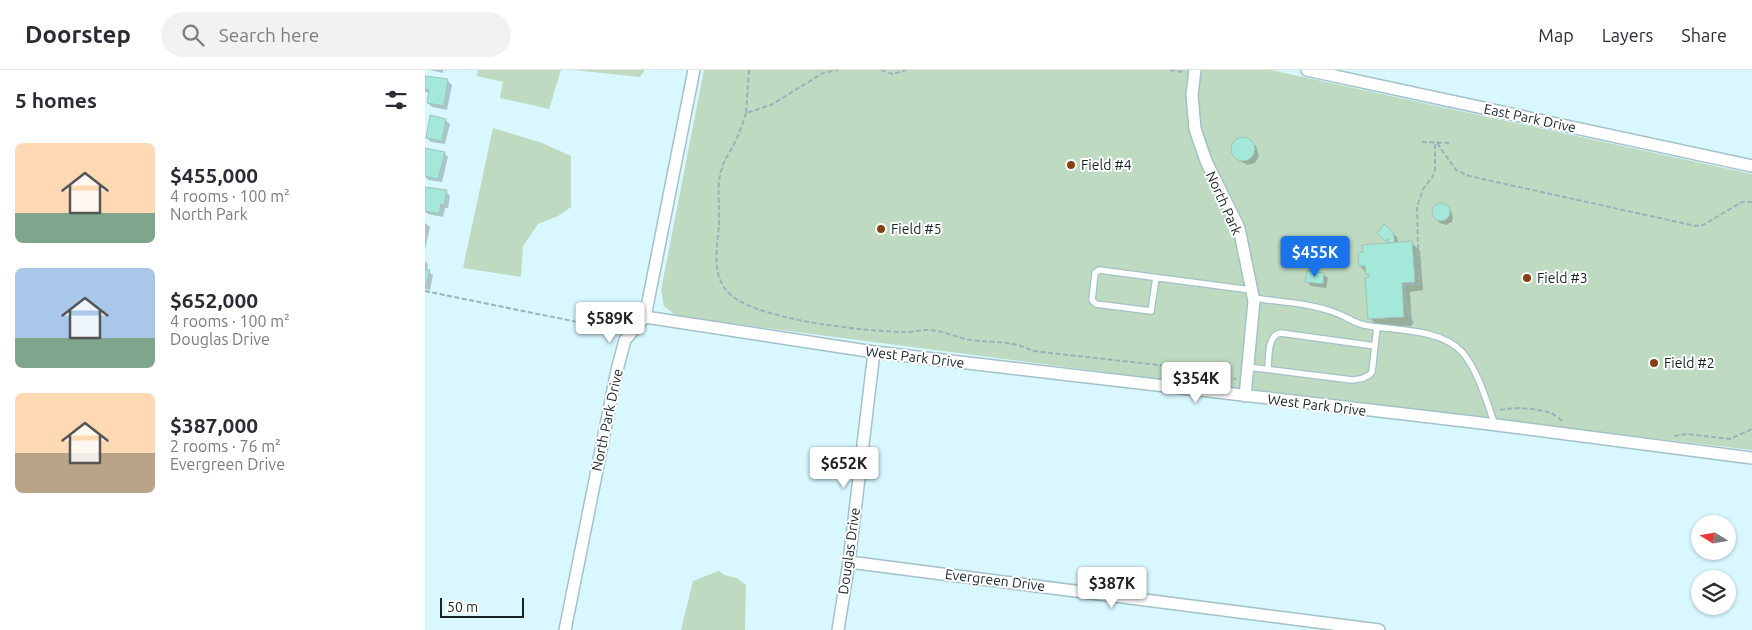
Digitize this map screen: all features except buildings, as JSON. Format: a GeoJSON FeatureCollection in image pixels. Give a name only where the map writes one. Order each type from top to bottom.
{"type":"FeatureCollection","features":[{"type":"Feature","properties":{"kind":"street","name":"North Park Drive"},"geometry":{"type":"LineString","coordinates":[[565,630],[617,370],[625,340],[645,317],[695,70]]}},
{"type":"Feature","properties":{"kind":"street","name":"East Park Drive"},"geometry":{"type":"LineString","coordinates":[[1307,70],[1752,166]]}},
{"type":"Feature","properties":{"kind":"street","name":"North Park"},"geometry":{"type":"LineString","coordinates":[[1190,72],[1195,130],[1205,161],[1239,228],[1252,294],[1245,396]]}},
{"type":"Feature","properties":{"kind":"street","name":"West Park Drive"},"geometry":{"type":"LineString","coordinates":[[645,317],[874,352],[1495,425],[1752,458]]}},
{"type":"Feature","properties":{"kind":"street","name":"Douglas Drive"},"geometry":{"type":"LineString","coordinates":[[838,630],[849,562],[874,352]]}},
{"type":"Feature","properties":{"kind":"street","name":"Evergreen Drive"},"geometry":{"type":"LineString","coordinates":[[849,562],[1379,630]]}},
{"type":"Feature","properties":{"kind":"lane"},"geometry":{"type":"LineString","coordinates":[[1156,278],[1151,311],[1096,304],[1092,300],[1095,273],[1099,270],[1156,278],[1309,305],[1336,313],[1363,325],[1437,337],[1451,343],[1462,352],[1472,366],[1495,425]]}},
{"type":"Feature","properties":{"kind":"lane"},"geometry":{"type":"LineString","coordinates":[[1248,367],[1352,380],[1363,378],[1369,376],[1372,372],[1377,327]]}},
{"type":"Feature","properties":{"kind":"lane"},"geometry":{"type":"LineString","coordinates":[[1268,369],[1272,336],[1276,333],[1281,332],[1375,346]]}},
{"type":"Feature","properties":{"kind":"path"},"geometry":{"type":"LineString","coordinates":[[749,70],[747,113],[735,144],[722,167],[719,183],[719,234],[716,261],[719,277],[725,290],[733,297],[746,305],[784,318],[870,330],[909,332],[927,330],[971,340],[1015,343],[1033,351],[1203,370],[1236,379]]}},
{"type":"Feature","properties":{"kind":"path"},"geometry":{"type":"LineString","coordinates":[[747,113],[771,105],[823,73],[838,70]]}},
{"type":"Feature","properties":{"kind":"path"},"geometry":{"type":"LineString","coordinates":[[881,70],[893,74],[906,70]]}},
{"type":"Feature","properties":{"kind":"path"},"geometry":{"type":"LineString","coordinates":[[1170,70],[1190,72]]}},
{"type":"Feature","properties":{"kind":"path"},"geometry":{"type":"LineString","coordinates":[[1422,142],[1449,143]]}},
{"type":"Feature","properties":{"kind":"path"},"geometry":{"type":"LineString","coordinates":[[1436,143],[1456,170],[1469,176],[1696,226],[1703,225],[1742,202],[1752,202]]}},
{"type":"Feature","properties":{"kind":"path"},"geometry":{"type":"LineString","coordinates":[[1416,333],[1405,299],[1404,285],[1419,284],[1417,207],[1423,188],[1433,176],[1435,170],[1436,143]]}},
{"type":"Feature","properties":{"kind":"path"},"geometry":{"type":"LineString","coordinates":[[425,291],[612,329]]}},
{"type":"Feature","properties":{"kind":"path"},"geometry":{"type":"LineString","coordinates":[[1497,411],[1513,408],[1544,412],[1552,414],[1569,425]]}},
{"type":"Feature","properties":{"kind":"path"},"geometry":{"type":"LineString","coordinates":[[1674,436],[1687,434],[1730,439],[1752,429]]}},
{"type":"Feature","properties":{"kind":"green space"},"geometry":{"type":"Polygon","coordinates":[[[478,70],[561,70],[549,109],[500,98],[503,82],[477,76],[478,70]]]}},
{"type":"Feature","properties":{"kind":"green space"},"geometry":{"type":"Polygon","coordinates":[[[573,70],[645,70],[640,77],[573,70]]]}},
{"type":"Feature","properties":{"kind":"green space"},"geometry":{"type":"Polygon","coordinates":[[[704,70],[1271,70],[1752,174],[1752,450],[1196,384],[690,318],[674,314],[664,306],[661,290],[704,70]]]}},
{"type":"Feature","properties":{"kind":"green space"},"geometry":{"type":"Polygon","coordinates":[[[493,128],[542,143],[571,156],[571,207],[558,216],[538,224],[523,246],[521,277],[463,268],[493,128]]]}},
{"type":"Feature","properties":{"kind":"green space"},"geometry":{"type":"Polygon","coordinates":[[[719,571],[724,575],[737,578],[746,585],[745,630],[681,630],[693,581],[719,571]]]}},
{"type":"Feature","properties":{"kind":"place","name":"Field #4"},"geometry":{"type":"Point","coordinates":[1071,165]}},
{"type":"Feature","properties":{"kind":"place","name":"Field #5"},"geometry":{"type":"Point","coordinates":[881,229]}},
{"type":"Feature","properties":{"kind":"place","name":"Field #3"},"geometry":{"type":"Point","coordinates":[1527,278]}},
{"type":"Feature","properties":{"kind":"place","name":"Field #2"},"geometry":{"type":"Point","coordinates":[1654,363]}}]}
